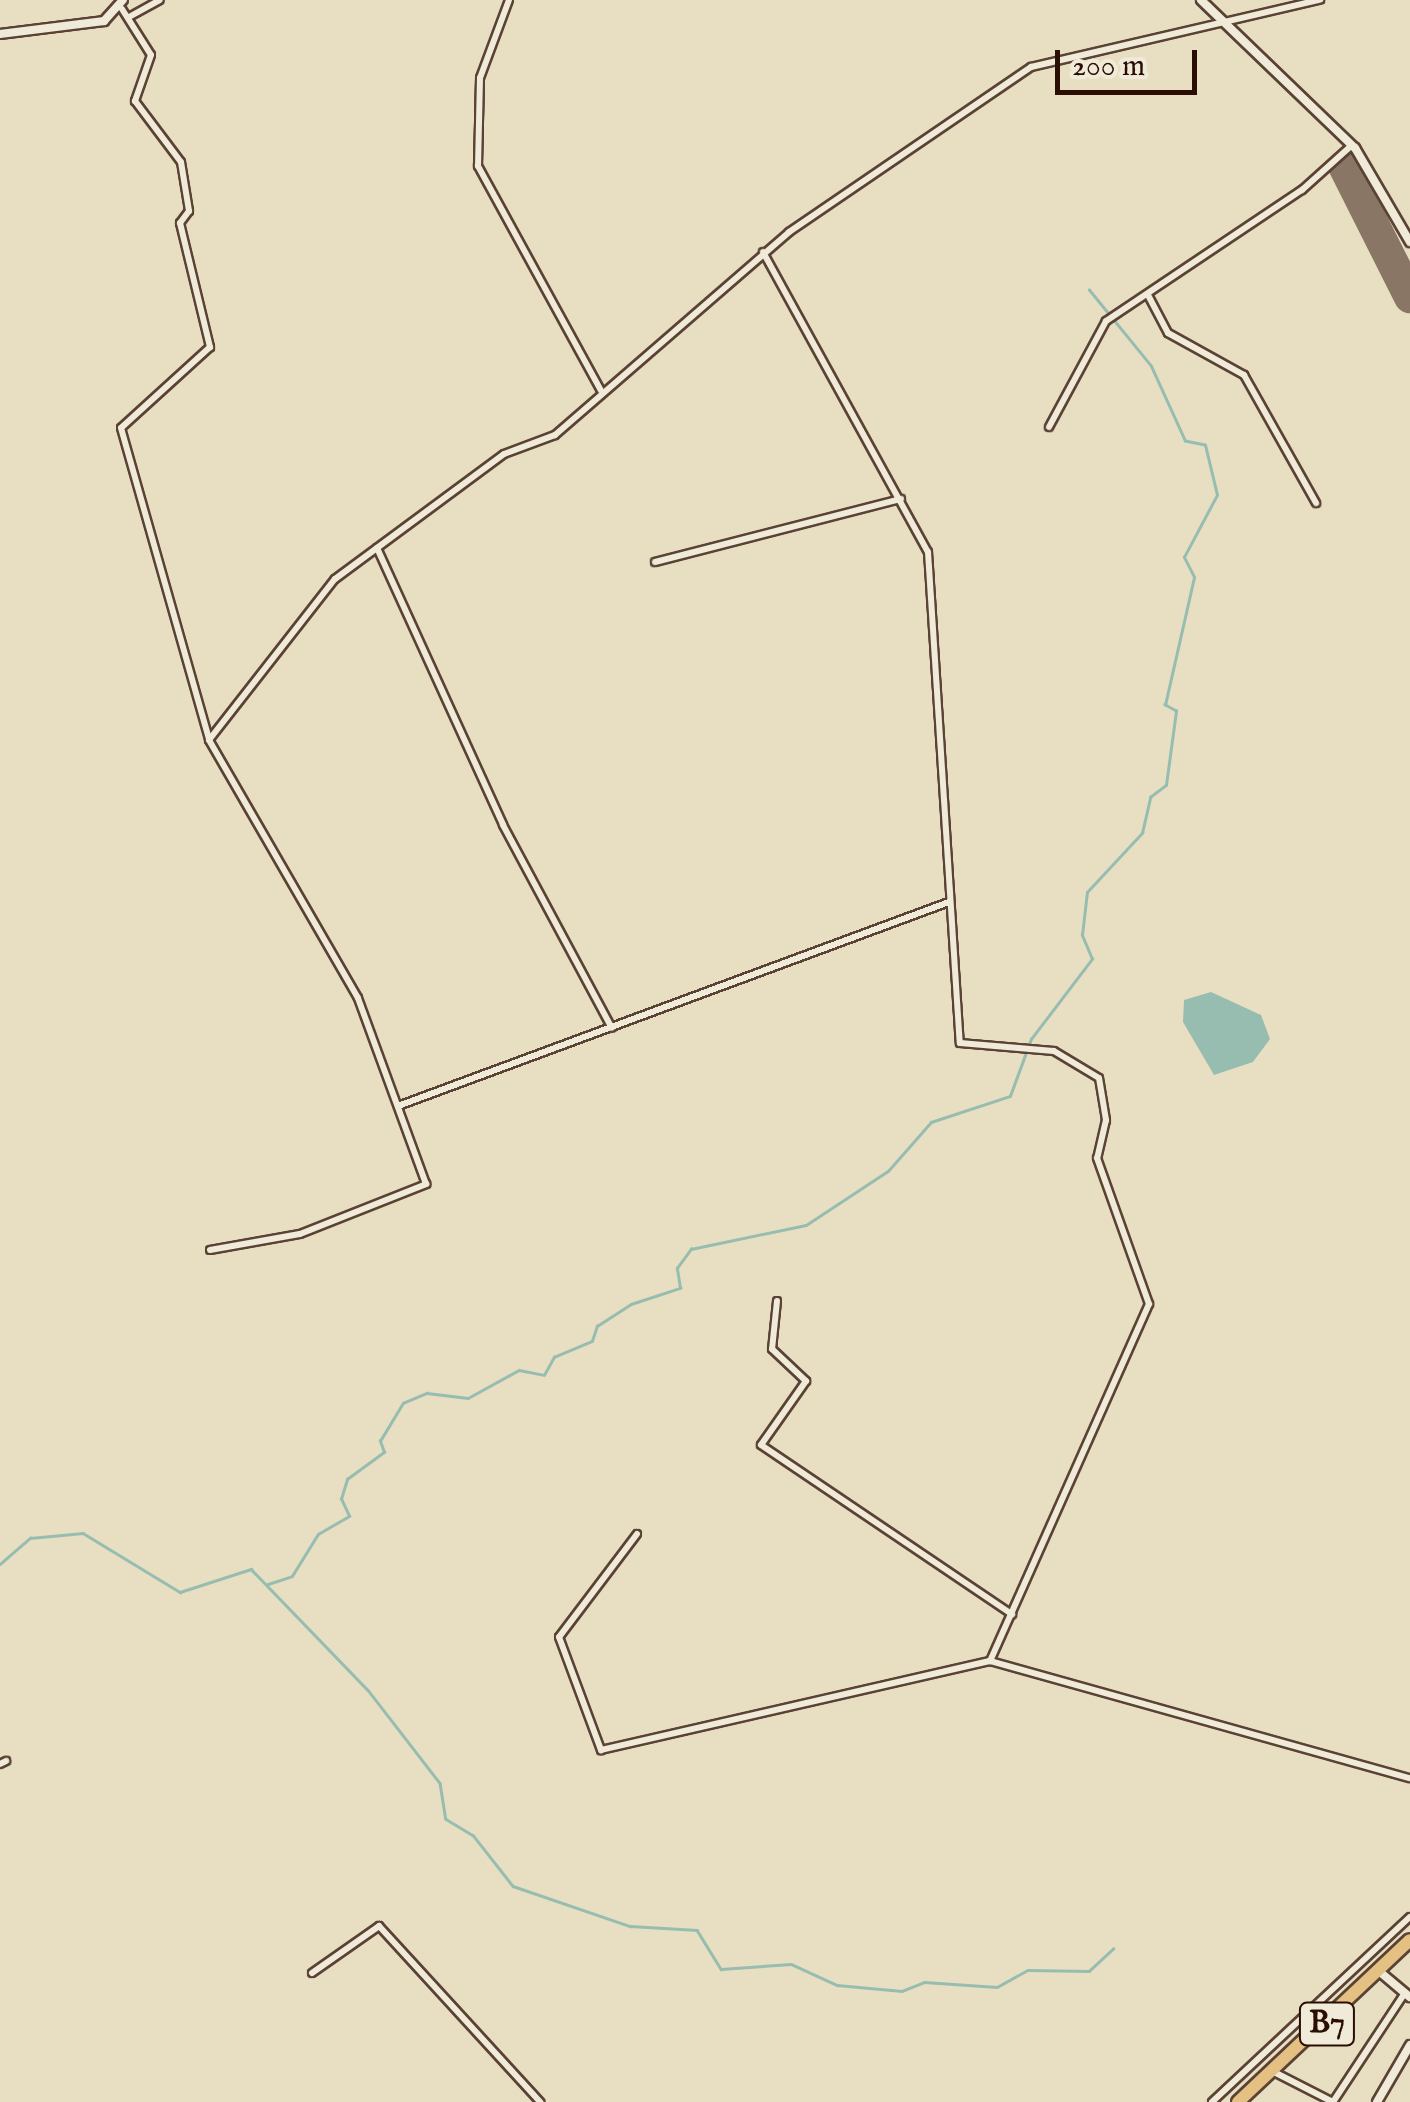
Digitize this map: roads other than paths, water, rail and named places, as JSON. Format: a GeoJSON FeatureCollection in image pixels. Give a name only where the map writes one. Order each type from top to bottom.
{"type":"FeatureCollection","features":[{"type":"Feature","properties":{"kind":"highway","name":"B7"},"geometry":{"type":"LineString","coordinates":[[1238,2102],[1380,1972],[1392,1948],[1410,1940]]}},
{"type":"Feature","properties":{"kind":"street"},"geometry":{"type":"LineString","coordinates":[[129,17],[160,0]]}},
{"type":"Feature","properties":{"kind":"street"},"geometry":{"type":"LineString","coordinates":[[509,0],[480,78],[478,166],[602,392]]}},
{"type":"Feature","properties":{"kind":"street"},"geometry":{"type":"LineString","coordinates":[[1200,0],[1230,23],[1352,146],[1410,242]]}},
{"type":"Feature","properties":{"kind":"street"},"geometry":{"type":"LineString","coordinates":[[210,740],[335,579],[504,454],[555,435],[763,252],[1031,67],[1230,23],[1276,4],[1320,0]]}},
{"type":"Feature","properties":{"kind":"street"},"geometry":{"type":"LineString","coordinates":[[0,34],[76,28],[122,5],[152,54],[136,101],[181,162],[189,210],[180,223],[210,347],[121,428],[210,740],[358,998],[425,1180],[420,1190],[300,1234],[210,1250]]}},
{"type":"Feature","properties":{"kind":"street"},"geometry":{"type":"LineString","coordinates":[[1049,427],[1106,321],[1148,295],[1352,146]]}},
{"type":"Feature","properties":{"kind":"street"},"geometry":{"type":"LineString","coordinates":[[763,252],[902,499],[930,561],[949,902],[964,1048],[1054,1051],[1104,1088],[1097,1158],[1150,1304],[990,1661]]}},
{"type":"Feature","properties":{"kind":"street"},"geometry":{"type":"LineString","coordinates":[[1148,295],[1168,333],[1244,375],[1316,503]]}},
{"type":"Feature","properties":{"kind":"street"},"geometry":{"type":"LineString","coordinates":[[655,562],[902,499]]}},
{"type":"Feature","properties":{"kind":"street"},"geometry":{"type":"LineString","coordinates":[[377,548],[503,825],[612,1028]]}},
{"type":"Feature","properties":{"kind":"street"},"geometry":{"type":"LineString","coordinates":[[398,1106],[949,902]]}},
{"type":"Feature","properties":{"kind":"street"},"geometry":{"type":"LineString","coordinates":[[777,1301],[772,1350],[806,1382],[761,1446],[1012,1614]]}},
{"type":"Feature","properties":{"kind":"street"},"geometry":{"type":"LineString","coordinates":[[637,1534],[559,1636],[601,1750],[990,1661],[1410,1778]]}},
{"type":"Feature","properties":{"kind":"street"},"geometry":{"type":"LineString","coordinates":[[1212,2102],[1392,1948],[1410,1917]]}},
{"type":"Feature","properties":{"kind":"street"},"geometry":{"type":"LineString","coordinates":[[312,1972],[379,1926],[540,2102]]}},
{"type":"Feature","properties":{"kind":"street"},"geometry":{"type":"LineString","coordinates":[[1274,2072],[1333,2102],[1408,1995],[1380,1972]]}},
{"type":"Feature","properties":{"kind":"street"},"geometry":{"type":"LineString","coordinates":[[1377,2102],[1410,2045]]}},
{"type":"Feature","properties":{"kind":"street"},"geometry":{"type":"LineString","coordinates":[[1277,2049],[1288,2060]]}},
{"type":"Feature","properties":{"kind":"street"},"geometry":{"type":"LineString","coordinates":[[1308,2102],[1310,2092]]}},
{"type":"Feature","properties":{"kind":"water"},"geometry":{"type":"Polygon","coordinates":[[[1211,992],[1261,1015],[1270,1039],[1253,1062],[1214,1075],[1183,1022],[1184,1000],[1211,992]]]}},
{"type":"Feature","properties":{"kind":"waterway"},"geometry":{"type":"LineString","coordinates":[[268,1584],[292,1576],[318,1534],[349,1516],[341,1499],[347,1479],[384,1452],[380,1441],[403,1403],[427,1393],[468,1398],[519,1370],[544,1375],[554,1357],[592,1341],[597,1326],[631,1304],[680,1288],[677,1268],[691,1249],[806,1225],[888,1171],[931,1122],[1010,1096],[1031,1039],[1092,959],[1082,935],[1087,892],[1142,833],[1150,797],[1166,785],[1176,711],[1165,705],[1194,577],[1184,557],[1217,495],[1205,445],[1185,441],[1151,366],[1089,290]]}},
{"type":"Feature","properties":{"kind":"waterway"},"geometry":{"type":"LineString","coordinates":[[0,1564],[30,1538],[83,1533],[180,1592],[251,1569],[368,1690],[440,1783],[446,1819],[473,1835],[513,1886],[630,1926],[697,1930],[721,1969],[791,1964],[837,1985],[902,1991],[924,1982],[997,1987],[1028,1970],[1089,1971],[1113,1949]]}}]}
